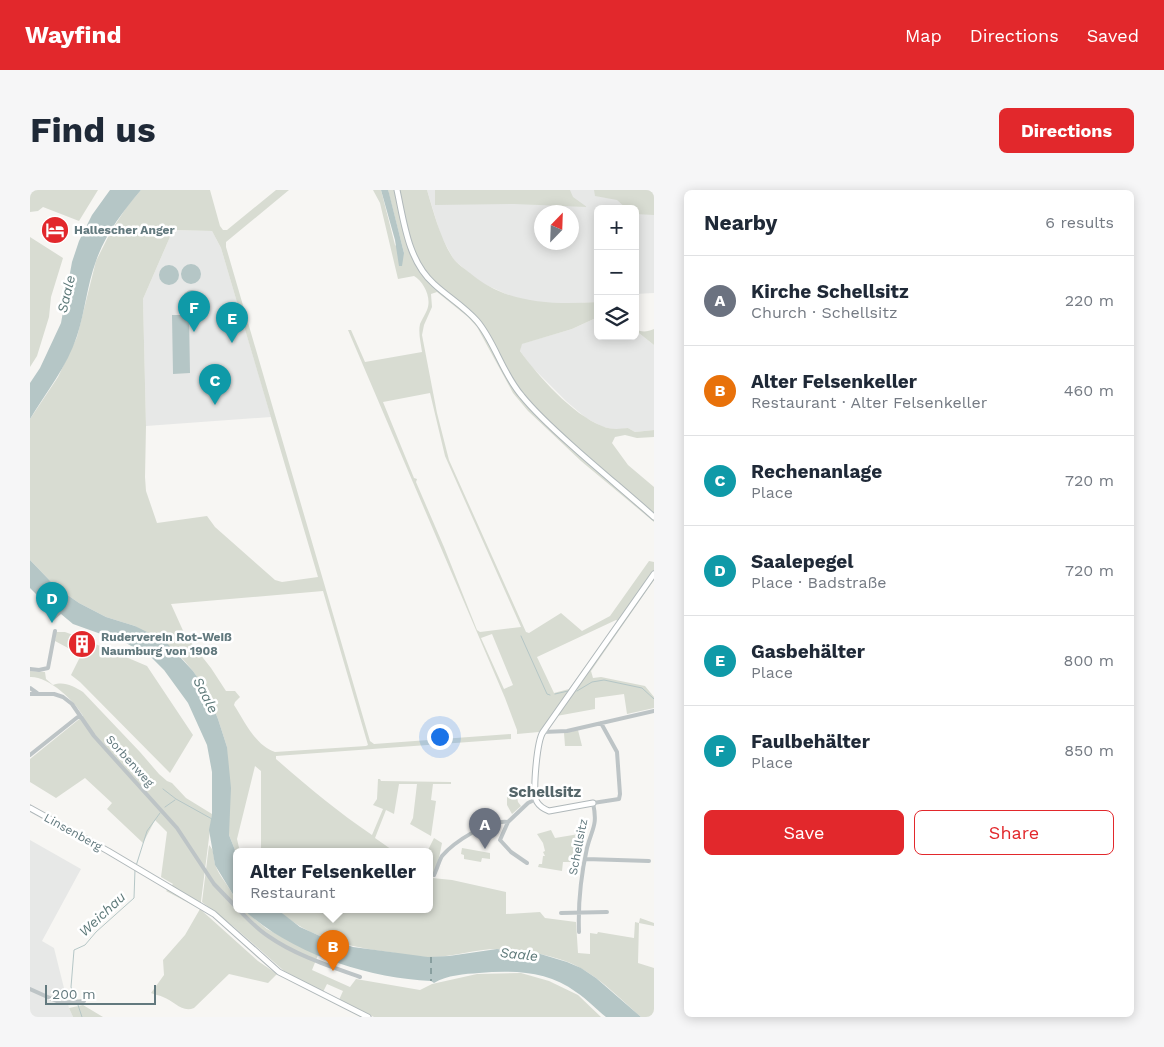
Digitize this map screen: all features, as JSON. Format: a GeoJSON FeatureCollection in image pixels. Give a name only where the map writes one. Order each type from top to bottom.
{"type":"FeatureCollection","features":[{"type":"Feature","properties":{"kind":"street"},"geometry":{"type":"LineString","coordinates":[[397,190],[408,238],[417,262],[424,274],[476,320],[485,331],[511,382],[541,417],[654,517]]}},
{"type":"Feature","properties":{"kind":"street"},"geometry":{"type":"LineString","coordinates":[[593,803],[549,811],[538,804],[536,799],[539,742],[543,732],[654,574]]}},
{"type":"Feature","properties":{"kind":"street"},"geometry":{"type":"LineString","coordinates":[[30,669],[48,668],[55,631]]}},
{"type":"Feature","properties":{"kind":"street","name":"Sorbenweg"},"geometry":{"type":"LineString","coordinates":[[30,688],[37,693]]}},
{"type":"Feature","properties":{"kind":"street","name":"Sorbenweg"},"geometry":{"type":"LineString","coordinates":[[30,694],[52,693],[63,697],[72,704],[94,736],[177,828],[214,884],[233,904]]}},
{"type":"Feature","properties":{"kind":"street"},"geometry":{"type":"LineString","coordinates":[[543,732],[567,731],[654,711]]}},
{"type":"Feature","properties":{"kind":"street"},"geometry":{"type":"LineString","coordinates":[[30,755],[80,716]]}},
{"type":"Feature","properties":{"kind":"street","name":"Schellsitz"},"geometry":{"type":"LineString","coordinates":[[579,932],[578,911],[587,847],[596,823],[593,803],[619,799],[620,794],[617,752],[601,723]]}},
{"type":"Feature","properties":{"kind":"street"},"geometry":{"type":"LineString","coordinates":[[527,864],[511,852],[500,840],[508,822],[528,802],[536,799]]}},
{"type":"Feature","properties":{"kind":"street","name":"Linsenberg"},"geometry":{"type":"LineString","coordinates":[[30,808],[214,914],[282,974],[368,1017]]}},
{"type":"Feature","properties":{"kind":"street"},"geometry":{"type":"LineString","coordinates":[[434,875],[443,855],[468,835],[486,826],[503,821],[508,822]]}},
{"type":"Feature","properties":{"kind":"street"},"geometry":{"type":"LineString","coordinates":[[586,860],[649,861]]}},
{"type":"Feature","properties":{"kind":"street"},"geometry":{"type":"LineString","coordinates":[[561,912],[608,912]]}},
{"type":"Feature","properties":{"kind":"street","name":"Sorbenweg"},"geometry":{"type":"LineString","coordinates":[[242,913],[260,930],[278,943],[360,976]]}},
{"type":"Feature","properties":{"kind":"street"},"geometry":{"type":"LineString","coordinates":[[30,989],[61,1003],[84,1001]]}},
{"type":"Feature","properties":{"kind":"shaded area"},"geometry":{"type":"Polygon","coordinates":[[[30,190],[98,190],[79,221],[43,207],[38,211],[30,212],[30,190]]]}},
{"type":"Feature","properties":{"kind":"shaded area"},"geometry":{"type":"Polygon","coordinates":[[[141,190],[210,190],[220,226],[223,230],[227,230],[276,190],[289,190],[226,242],[226,247],[370,741],[374,744],[511,734],[511,739],[276,756],[276,759],[323,799],[372,835],[383,809],[373,805],[377,799],[378,779],[381,781],[451,782],[451,784],[433,784],[431,800],[436,801],[431,836],[410,824],[413,818],[417,784],[399,784],[394,814],[386,810],[375,838],[389,848],[261,848],[261,771],[255,766],[237,839],[239,848],[234,848],[229,835],[227,747],[206,691],[193,671],[181,657],[135,626],[106,617],[79,603],[56,587],[30,560],[30,419],[58,377],[77,337],[96,261],[111,231],[128,205],[141,190]],[[173,230],[143,299],[146,491],[157,523],[207,516],[215,527],[275,580],[282,582],[318,577],[221,248],[212,231],[173,230]],[[323,591],[171,604],[185,635],[226,691],[235,691],[240,697],[234,705],[256,739],[268,749],[275,752],[368,745],[323,591]]]}},
{"type":"Feature","properties":{"kind":"shaded area"},"geometry":{"type":"Polygon","coordinates":[[[373,190],[381,190],[395,245],[404,253],[388,190],[427,190],[448,250],[461,266],[484,283],[514,297],[531,300],[564,303],[594,302],[594,319],[572,329],[522,344],[520,351],[557,394],[579,413],[602,426],[612,429],[628,428],[635,432],[654,430],[654,437],[637,438],[625,435],[615,437],[612,443],[628,465],[654,487],[654,522],[581,461],[528,411],[513,393],[477,327],[468,317],[437,292],[431,294],[432,307],[422,335],[437,413],[449,460],[526,632],[529,633],[561,613],[582,631],[610,616],[649,561],[654,562],[654,580],[591,671],[593,678],[601,677],[645,686],[654,697],[654,708],[627,714],[624,694],[595,698],[595,709],[551,717],[539,732],[517,734],[505,698],[348,330],[351,330],[365,362],[422,352],[419,327],[426,312],[428,296],[424,286],[414,276],[398,279],[380,203],[373,190]],[[430,393],[383,402],[414,478],[417,479],[416,482],[477,630],[480,632],[521,627],[445,456],[430,393]],[[616,620],[537,657],[554,693],[569,689],[618,621],[616,620]],[[492,634],[481,638],[504,689],[513,685],[492,634]]]}},
{"type":"Feature","properties":{"kind":"shaded area"},"geometry":{"type":"Polygon","coordinates":[[[427,190],[654,190],[654,293],[639,294],[639,205],[594,205],[594,302],[565,304],[530,302],[480,282],[454,260],[441,236],[427,190]]]}},
{"type":"Feature","properties":{"kind":"shaded area"},"geometry":{"type":"Polygon","coordinates":[[[435,190],[570,190],[573,197],[587,207],[579,207],[579,205],[514,204],[435,205],[435,190]]]}},
{"type":"Feature","properties":{"kind":"shaded area"},"geometry":{"type":"Polygon","coordinates":[[[594,190],[654,190],[654,215],[639,214],[639,205],[623,205],[617,200],[595,196],[594,190]]]}},
{"type":"Feature","properties":{"kind":"shaded area"},"geometry":{"type":"Polygon","coordinates":[[[173,230],[212,231],[221,248],[271,417],[146,426],[143,299],[173,230]]]}},
{"type":"Feature","properties":{"kind":"shaded area"},"geometry":{"type":"Polygon","coordinates":[[[30,237],[63,258],[51,297],[49,317],[37,356],[30,367],[30,237]]]}},
{"type":"Feature","properties":{"kind":"shaded area"},"geometry":{"type":"Polygon","coordinates":[[[594,319],[594,340],[639,340],[639,333],[654,345],[654,430],[635,432],[628,428],[618,430],[603,427],[586,418],[531,366],[520,351],[521,344],[572,329],[594,319]]]}},
{"type":"Feature","properties":{"kind":"shaded area"},"geometry":{"type":"Polygon","coordinates":[[[654,329],[654,345],[639,333],[639,330],[644,332],[654,329]]]}},
{"type":"Feature","properties":{"kind":"shaded area"},"geometry":{"type":"Polygon","coordinates":[[[56,632],[65,632],[76,636],[71,646],[88,653],[93,643],[147,666],[193,735],[170,773],[71,675],[81,655],[55,641],[56,632]]]}},
{"type":"Feature","properties":{"kind":"shaded area"},"geometry":{"type":"Polygon","coordinates":[[[30,671],[45,672],[46,679],[53,685],[45,681],[30,677],[30,671]]]}},
{"type":"Feature","properties":{"kind":"shaded area"},"geometry":{"type":"Polygon","coordinates":[[[65,684],[83,692],[159,774],[172,783],[186,798],[212,814],[200,909],[166,891],[173,884],[161,877],[167,832],[155,820],[143,843],[107,809],[112,803],[85,778],[56,798],[30,782],[30,759],[83,716],[67,697],[53,685],[65,684]]]}},
{"type":"Feature","properties":{"kind":"shaded area"},"geometry":{"type":"Polygon","coordinates":[[[578,730],[582,746],[565,746],[564,733],[578,730]]]}},
{"type":"Feature","properties":{"kind":"shaded area"},"geometry":{"type":"Polygon","coordinates":[[[515,787],[518,802],[521,806],[512,814],[507,805],[507,789],[515,787]]]}},
{"type":"Feature","properties":{"kind":"shaded area"},"geometry":{"type":"Polygon","coordinates":[[[551,830],[555,838],[585,833],[584,842],[580,842],[580,854],[583,854],[582,857],[575,857],[575,860],[571,862],[563,862],[562,871],[538,867],[539,864],[542,864],[543,856],[545,856],[543,852],[545,851],[543,843],[537,834],[551,830]]]}},
{"type":"Feature","properties":{"kind":"shaded area"},"geometry":{"type":"Polygon","coordinates":[[[434,838],[442,843],[433,875],[433,848],[429,848],[434,838]]]}},
{"type":"Feature","properties":{"kind":"shaded area"},"geometry":{"type":"Polygon","coordinates":[[[30,840],[81,869],[42,941],[54,948],[73,1017],[30,1017],[30,840]]]}},
{"type":"Feature","properties":{"kind":"shaded area"},"geometry":{"type":"Polygon","coordinates":[[[209,845],[213,852],[217,870],[233,895],[233,913],[248,913],[267,929],[318,955],[312,970],[350,987],[356,979],[420,990],[432,984],[477,974],[521,973],[549,981],[578,995],[601,1017],[374,1017],[339,1000],[343,991],[327,984],[323,992],[284,971],[202,902],[209,845]]]}},
{"type":"Feature","properties":{"kind":"shaded area"},"geometry":{"type":"Polygon","coordinates":[[[462,848],[490,853],[490,859],[482,858],[481,862],[464,859],[464,855],[461,854],[462,848]]]}},
{"type":"Feature","properties":{"kind":"shaded area"},"geometry":{"type":"Polygon","coordinates":[[[433,878],[452,880],[506,892],[506,914],[540,912],[545,918],[576,922],[578,953],[590,954],[590,933],[597,934],[598,932],[634,938],[635,922],[639,923],[638,963],[654,968],[654,1017],[641,1017],[596,978],[576,965],[557,958],[532,952],[506,949],[489,949],[445,956],[412,956],[330,940],[290,920],[282,913],[433,913],[433,878]]]}},
{"type":"Feature","properties":{"kind":"shaded area"},"geometry":{"type":"Polygon","coordinates":[[[200,909],[258,961],[277,974],[268,983],[229,974],[194,1008],[186,1009],[162,996],[151,993],[164,975],[163,960],[185,935],[200,909]]]}},
{"type":"Feature","properties":{"kind":"shaded area"},"geometry":{"type":"Polygon","coordinates":[[[640,918],[654,923],[654,926],[639,923],[640,918]]]}},
{"type":"Feature","properties":{"kind":"shaded area"},"geometry":{"type":"Polygon","coordinates":[[[83,1005],[103,1017],[73,1017],[69,1008],[83,1005]]]}},
{"type":"Feature","properties":{"kind":"water"},"geometry":{"type":"Polygon","coordinates":[[[110,190],[141,190],[121,215],[104,242],[93,270],[80,327],[73,347],[62,369],[30,419],[30,383],[40,368],[61,323],[72,262],[79,241],[92,215],[110,190]]]}},
{"type":"Feature","properties":{"kind":"water"},"geometry":{"type":"Polygon","coordinates":[[[381,190],[388,190],[389,193],[404,253],[402,266],[399,266],[395,240],[381,190]]]}},
{"type":"Feature","properties":{"kind":"water"},"geometry":{"type":"Polygon","coordinates":[[[191,264],[198,267],[201,274],[198,281],[191,284],[184,281],[181,274],[184,267],[191,264]]]}},
{"type":"Feature","properties":{"kind":"water"},"geometry":{"type":"Polygon","coordinates":[[[169,265],[176,268],[179,275],[176,282],[169,285],[162,282],[159,275],[162,268],[169,265]]]}},
{"type":"Feature","properties":{"kind":"water"},"geometry":{"type":"Polygon","coordinates":[[[192,290],[199,293],[202,300],[199,307],[192,310],[185,307],[182,300],[185,293],[192,290]]]}},
{"type":"Feature","properties":{"kind":"water"},"geometry":{"type":"Polygon","coordinates":[[[172,315],[189,315],[190,373],[173,374],[172,315]]]}},
{"type":"Feature","properties":{"kind":"water","name":"Saale"},"geometry":{"type":"Polygon","coordinates":[[[30,560],[56,587],[79,603],[106,617],[135,626],[165,641],[193,671],[206,690],[227,747],[231,788],[229,835],[234,848],[233,894],[215,865],[209,830],[212,814],[212,772],[207,745],[188,703],[164,670],[151,657],[126,643],[73,624],[61,614],[54,620],[48,612],[49,607],[30,588],[30,560]]]}},
{"type":"Feature","properties":{"kind":"water","name":"Saale"},"geometry":{"type":"Polygon","coordinates":[[[248,913],[282,913],[300,927],[353,947],[428,957],[497,949],[537,953],[581,968],[596,978],[641,1017],[606,1017],[565,985],[542,976],[517,972],[492,972],[450,977],[434,983],[356,969],[307,951],[263,926],[248,913]]]}},
{"type":"Feature","properties":{"kind":"waterway"},"geometry":{"type":"LineString","coordinates":[[521,636],[547,694],[550,695]]}},
{"type":"Feature","properties":{"kind":"waterway"},"geometry":{"type":"LineString","coordinates":[[577,691],[592,682],[604,680],[642,688],[654,699]]}},
{"type":"Feature","properties":{"kind":"waterway"},"geometry":{"type":"LineString","coordinates":[[555,694],[568,691]]}},
{"type":"Feature","properties":{"kind":"waterway","name":"Weichau"},"geometry":{"type":"LineString","coordinates":[[163,789],[176,799],[212,819]]}},
{"type":"Feature","properties":{"kind":"waterway","name":"Weichau"},"geometry":{"type":"LineString","coordinates":[[165,807],[175,800]]}},
{"type":"Feature","properties":{"kind":"waterway","name":"Weichau"},"geometry":{"type":"LineString","coordinates":[[136,866],[147,831],[160,813]]}},
{"type":"Feature","properties":{"kind":"waterway","name":"Weichau"},"geometry":{"type":"LineString","coordinates":[[75,999],[71,987],[74,950],[85,945],[96,932],[134,898],[135,870]]}},
{"type":"Feature","properties":{"kind":"waterway","name":"Weichau"},"geometry":{"type":"LineString","coordinates":[[78,1005],[82,1017]]}},
{"type":"Feature","properties":{"kind":"ferry route"},"geometry":{"type":"LineString","coordinates":[[431,957],[431,981]]}},
{"type":"Feature","properties":{"kind":"place","name":"Hallescher Anger"},"geometry":{"type":"Point","coordinates":[55,230]}},
{"type":"Feature","properties":{"kind":"place","name":"Faulbehälter"},"geometry":{"type":"Point","coordinates":[194,332]}},
{"type":"Feature","properties":{"kind":"place","name":"Gasbehälter"},"geometry":{"type":"Point","coordinates":[232,343]}},
{"type":"Feature","properties":{"kind":"place","name":"Rechenanlage"},"geometry":{"type":"Point","coordinates":[215,405]}},
{"type":"Feature","properties":{"kind":"place","name":"Saalepegel"},"geometry":{"type":"Point","coordinates":[52,623]}},
{"type":"Feature","properties":{"kind":"place","name":"Ruderverein Rot-Weiß Naumburg von 1908"},"geometry":{"type":"Point","coordinates":[82,644]}},
{"type":"Feature","properties":{"kind":"place","name":"Kirche Schellsitz"},"geometry":{"type":"Point","coordinates":[485,849]}},
{"type":"Feature","properties":{"kind":"place","name":"Alter Felsenkeller"},"geometry":{"type":"Point","coordinates":[333,971]}},
{"type":"Feature","properties":{"kind":"district","name":"Schellsitz"},"geometry":{"type":"Point","coordinates":[545,792]}}]}
